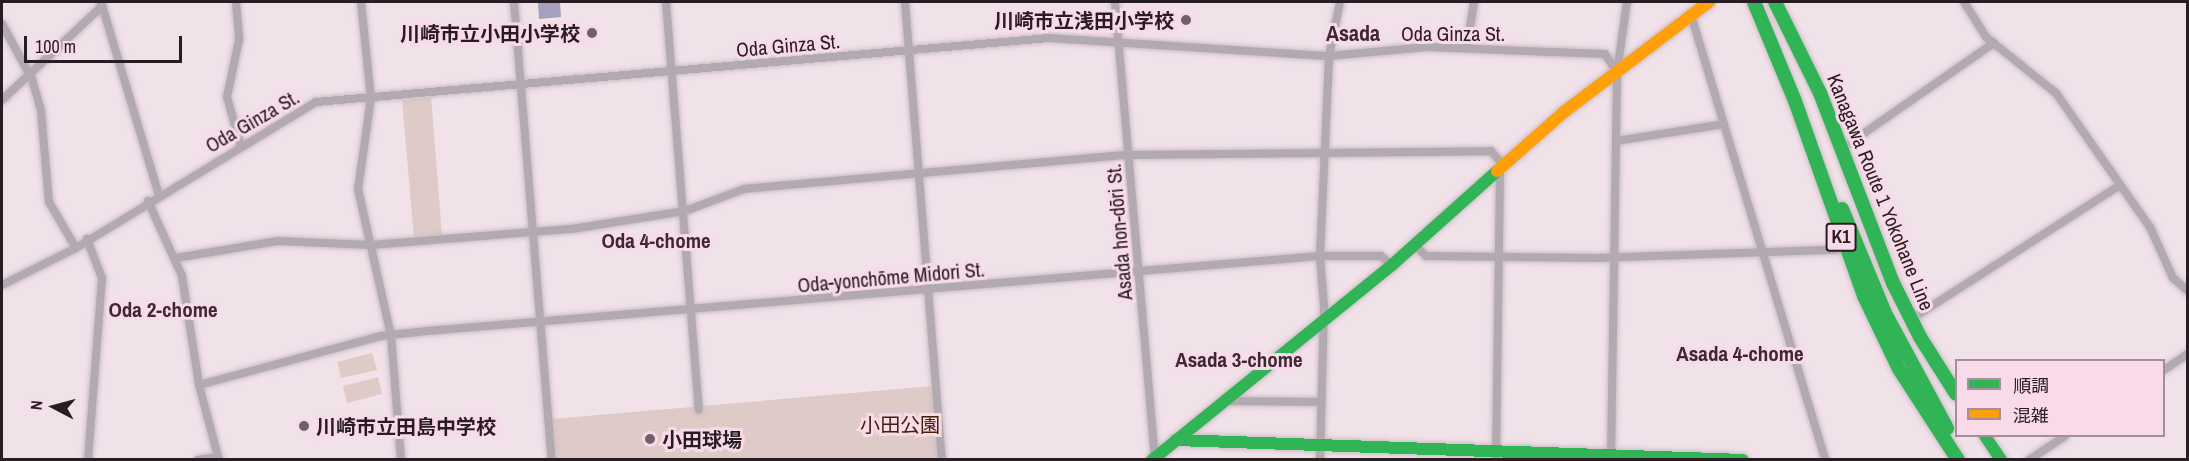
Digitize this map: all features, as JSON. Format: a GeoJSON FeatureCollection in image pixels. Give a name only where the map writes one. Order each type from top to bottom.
{"type":"FeatureCollection","features":[{"type":"Feature","properties":{"kind":"main road"},"geometry":{"type":"LineString","coordinates":[[1154,459],[1392,266],[1502,166],[1617,72],[1709,2]]}},
{"type":"Feature","properties":{"kind":"main road","name":"K1"},"geometry":{"type":"LineString","coordinates":[[1754,2],[1791,90],[1847,254],[1872,315],[1899,369],[1958,459]]}},
{"type":"Feature","properties":{"kind":"main road","name":"Kanagawa Route 1 Yokohane Line"},"geometry":{"type":"LineString","coordinates":[[1777,3],[1820,93],[1873,236],[1920,337],[1955,392]]}},
{"type":"Feature","properties":{"kind":"main road","name":"K1"},"geometry":{"type":"LineString","coordinates":[[1756,19],[1787,76],[1885,313],[1964,459]]}},
{"type":"Feature","properties":{"kind":"main road"},"geometry":{"type":"LineString","coordinates":[[1986,437],[2001,459]]}},
{"type":"Feature","properties":{"kind":"main road"},"geometry":{"type":"LineString","coordinates":[[1176,440],[1496,455],[1743,459]]}},
{"type":"Feature","properties":{"kind":"street"},"geometry":{"type":"LineString","coordinates":[[236,2],[239,40],[227,97],[241,146]]}},
{"type":"Feature","properties":{"kind":"street"},"geometry":{"type":"LineString","coordinates":[[361,2],[371,98],[358,189],[391,335],[401,459]]}},
{"type":"Feature","properties":{"kind":"street"},"geometry":{"type":"LineString","coordinates":[[514,2],[552,459]]}},
{"type":"Feature","properties":{"kind":"street"},"geometry":{"type":"LineString","coordinates":[[666,2],[685,211],[699,410]]}},
{"type":"Feature","properties":{"kind":"street"},"geometry":{"type":"LineString","coordinates":[[905,2],[942,459]]}},
{"type":"Feature","properties":{"kind":"street","name":"Asada hon-dōri St."},"geometry":{"type":"LineString","coordinates":[[1115,2],[1154,459]]}},
{"type":"Feature","properties":{"kind":"street"},"geometry":{"type":"LineString","coordinates":[[1320,459],[1322,322],[1320,256],[1324,155],[1329,56],[1340,2]]}},
{"type":"Feature","properties":{"kind":"street"},"geometry":{"type":"LineString","coordinates":[[1467,47],[1474,2]]}},
{"type":"Feature","properties":{"kind":"street"},"geometry":{"type":"LineString","coordinates":[[1611,457],[1617,72],[1628,2]]}},
{"type":"Feature","properties":{"kind":"street"},"geometry":{"type":"LineString","coordinates":[[1964,2],[1994,43],[2056,93],[2150,227],[2173,278],[2187,291]]}},
{"type":"Feature","properties":{"kind":"street"},"geometry":{"type":"LineString","coordinates":[[2,100],[102,4],[159,195]]}},
{"type":"Feature","properties":{"kind":"street"},"geometry":{"type":"LineString","coordinates":[[1691,15],[1825,459]]}},
{"type":"Feature","properties":{"kind":"street"},"geometry":{"type":"LineString","coordinates":[[2,24],[29,73],[41,111],[49,202],[76,248]]}},
{"type":"Feature","properties":{"kind":"street","name":"Oda Ginza St."},"geometry":{"type":"LineString","coordinates":[[2,285],[76,248],[148,201],[316,102],[1049,38],[1329,56],[1428,46],[1605,54],[1617,72]]}},
{"type":"Feature","properties":{"kind":"street"},"geometry":{"type":"LineString","coordinates":[[1847,145],[1994,43]]}},
{"type":"Feature","properties":{"kind":"street"},"geometry":{"type":"LineString","coordinates":[[1616,141],[1724,124]]}},
{"type":"Feature","properties":{"kind":"street"},"geometry":{"type":"LineString","coordinates":[[176,258],[278,241],[371,245],[534,232],[685,211],[744,189],[1128,155],[1324,155],[1491,151],[1502,166],[1496,455]]}},
{"type":"Feature","properties":{"kind":"street"},"geometry":{"type":"LineString","coordinates":[[1913,318],[2120,185]]}},
{"type":"Feature","properties":{"kind":"street"},"geometry":{"type":"LineString","coordinates":[[148,201],[183,276],[199,385],[218,458],[198,459]]}},
{"type":"Feature","properties":{"kind":"street"},"geometry":{"type":"LineString","coordinates":[[87,239],[102,278],[88,459]]}},
{"type":"Feature","properties":{"kind":"street"},"geometry":{"type":"LineString","coordinates":[[1415,245],[1426,256],[1499,257],[1848,249]]}},
{"type":"Feature","properties":{"kind":"street","name":"Oda-yonchōme Midori St."},"geometry":{"type":"LineString","coordinates":[[199,385],[391,335],[1320,256],[1380,256],[1392,266]]}},
{"type":"Feature","properties":{"kind":"street"},"geometry":{"type":"LineString","coordinates":[[2165,369],[2187,354]]}},
{"type":"Feature","properties":{"kind":"street"},"geometry":{"type":"LineString","coordinates":[[1226,401],[1321,402]]}},
{"type":"Feature","properties":{"kind":"street"},"geometry":{"type":"LineString","coordinates":[[2029,459],[2062,437]]}},
{"type":"Feature","properties":{"kind":"green space"},"geometry":{"type":"Polygon","coordinates":[[[431,97],[442,235],[414,237],[402,100],[431,97]]]}},
{"type":"Feature","properties":{"kind":"green space"},"geometry":{"type":"Polygon","coordinates":[[[372,353],[377,370],[341,378],[337,362],[372,353]]]}},
{"type":"Feature","properties":{"kind":"green space"},"geometry":{"type":"Polygon","coordinates":[[[378,377],[382,394],[347,403],[343,386],[378,377]]]}},
{"type":"Feature","properties":{"kind":"green space","name":"小田公園"},"geometry":{"type":"Polygon","coordinates":[[[933,386],[938,459],[556,459],[552,419],[933,386]]]}},
{"type":"Feature","properties":{"kind":"shaded area"},"geometry":{"type":"Polygon","coordinates":[[[538,2],[560,2],[561,17],[539,19],[538,2]]]}},
{"type":"Feature","properties":{"kind":"traffic: fast"},"geometry":{"type":"LineString","coordinates":[[1754,2],[1795,101],[1864,296],[1899,369],[1958,460]]}},
{"type":"Feature","properties":{"kind":"traffic: fast"},"geometry":{"type":"LineString","coordinates":[[1775,2],[1820,93],[1893,283],[1920,337],[1955,392]]}},
{"type":"Feature","properties":{"kind":"traffic: fast"},"geometry":{"type":"LineString","coordinates":[[1152,460],[1392,265],[1497,171]]}},
{"type":"Feature","properties":{"kind":"traffic: fast"},"geometry":{"type":"LineString","coordinates":[[1842,209],[1885,313],[1947,428]]}},
{"type":"Feature","properties":{"kind":"traffic: fast"},"geometry":{"type":"LineString","coordinates":[[1986,437],[2001,460]]}},
{"type":"Feature","properties":{"kind":"traffic: fast"},"geometry":{"type":"LineString","coordinates":[[1176,440],[1743,460]]}},
{"type":"Feature","properties":{"kind":"traffic: slow"},"geometry":{"type":"LineString","coordinates":[[1497,171],[1564,112],[1709,2]]}},
{"type":"Feature","properties":{"kind":"place","name":"川崎市立浅田小学校"},"geometry":{"type":"Point","coordinates":[1186,20]}},
{"type":"Feature","properties":{"kind":"place","name":"川崎市立小田小学校"},"geometry":{"type":"Point","coordinates":[592,33]}},
{"type":"Feature","properties":{"kind":"place","name":"川崎市立田島中学校"},"geometry":{"type":"Point","coordinates":[304,426]}},
{"type":"Feature","properties":{"kind":"place","name":"小田球場"},"geometry":{"type":"Point","coordinates":[650,439]}},
{"type":"Feature","properties":{"kind":"district","name":"Asada"},"geometry":{"type":"Point","coordinates":[1353,34]}},
{"type":"Feature","properties":{"kind":"district","name":"Oda 4-chome"},"geometry":{"type":"Point","coordinates":[656,241]}},
{"type":"Feature","properties":{"kind":"district","name":"Oda 2-chome"},"geometry":{"type":"Point","coordinates":[163,310]}},
{"type":"Feature","properties":{"kind":"district","name":"Asada 4-chome"},"geometry":{"type":"Point","coordinates":[1740,354]}},
{"type":"Feature","properties":{"kind":"district","name":"Asada 3-chome"},"geometry":{"type":"Point","coordinates":[1239,360]}}]}
